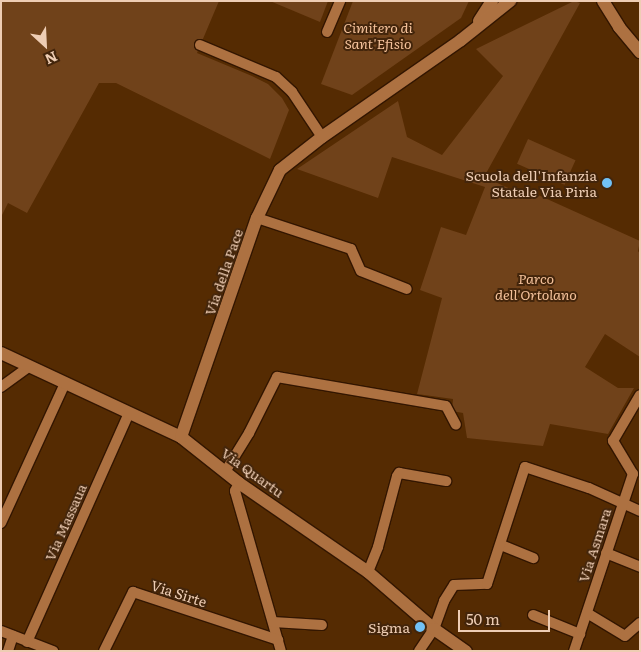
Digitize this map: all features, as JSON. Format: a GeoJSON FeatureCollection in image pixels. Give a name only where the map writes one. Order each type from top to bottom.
{"type":"FeatureCollection","features":[{"type":"Feature","properties":{"kind":"street"},"geometry":{"type":"LineString","coordinates":[[327,32],[340,1]]}},
{"type":"Feature","properties":{"kind":"street","name":"Via della Pace"},"geometry":{"type":"LineString","coordinates":[[476,26],[492,1]]}},
{"type":"Feature","properties":{"kind":"street","name":"Via della Pace"},"geometry":{"type":"LineString","coordinates":[[181,436],[257,218],[280,170],[322,137],[461,40],[476,26],[510,1]]}},
{"type":"Feature","properties":{"kind":"street"},"geometry":{"type":"LineString","coordinates":[[603,1],[618,28],[640,52]]}},
{"type":"Feature","properties":{"kind":"street"},"geometry":{"type":"LineString","coordinates":[[200,45],[276,77],[292,92],[322,137]]}},
{"type":"Feature","properties":{"kind":"street"},"geometry":{"type":"LineString","coordinates":[[257,218],[351,249],[362,271],[408,289]]}},
{"type":"Feature","properties":{"kind":"street","name":"Via Quartu"},"geometry":{"type":"LineString","coordinates":[[1,353],[181,436],[239,483],[368,572],[434,629],[466,651]]}},
{"type":"Feature","properties":{"kind":"street"},"geometry":{"type":"LineString","coordinates":[[1,387],[29,367]]}},
{"type":"Feature","properties":{"kind":"street"},"geometry":{"type":"LineString","coordinates":[[225,472],[249,433],[277,377],[446,406],[456,425]]}},
{"type":"Feature","properties":{"kind":"street"},"geometry":{"type":"LineString","coordinates":[[1,523],[66,383]]}},
{"type":"Feature","properties":{"kind":"street","name":"Via Asmara"},"geometry":{"type":"LineString","coordinates":[[574,651],[633,474],[613,441],[639,398]]}},
{"type":"Feature","properties":{"kind":"street","name":"Via Massaua"},"geometry":{"type":"LineString","coordinates":[[27,642],[129,413]]}},
{"type":"Feature","properties":{"kind":"street"},"geometry":{"type":"LineString","coordinates":[[419,651],[434,629],[444,600],[454,584],[487,584],[525,467],[589,488],[622,505],[640,511]]}},
{"type":"Feature","properties":{"kind":"street"},"geometry":{"type":"LineString","coordinates":[[368,572],[378,547],[399,473],[446,481]]}},
{"type":"Feature","properties":{"kind":"street"},"geometry":{"type":"LineString","coordinates":[[239,483],[235,490],[281,651]]}},
{"type":"Feature","properties":{"kind":"street"},"geometry":{"type":"LineString","coordinates":[[501,545],[533,558]]}},
{"type":"Feature","properties":{"kind":"street"},"geometry":{"type":"LineString","coordinates":[[606,553],[640,567]]}},
{"type":"Feature","properties":{"kind":"street","name":"Via Sirte"},"geometry":{"type":"LineString","coordinates":[[104,651],[133,592],[278,640]]}},
{"type":"Feature","properties":{"kind":"street"},"geometry":{"type":"LineString","coordinates":[[586,613],[625,636],[640,623]]}},
{"type":"Feature","properties":{"kind":"street"},"geometry":{"type":"LineString","coordinates":[[533,615],[580,634]]}},
{"type":"Feature","properties":{"kind":"street"},"geometry":{"type":"LineString","coordinates":[[273,622],[322,625]]}},
{"type":"Feature","properties":{"kind":"street"},"geometry":{"type":"LineString","coordinates":[[1,631],[53,651]]}},
{"type":"Feature","properties":{"kind":"street"},"geometry":{"type":"LineString","coordinates":[[8,651],[13,636]]}},
{"type":"Feature","properties":{"kind":"green space"},"geometry":{"type":"Polygon","coordinates":[[[1,1],[219,1],[197,53],[268,84],[282,98],[289,110],[270,159],[116,83],[99,83],[27,213],[8,203],[1,217],[1,1]]]}},
{"type":"Feature","properties":{"kind":"green space"},"geometry":{"type":"Polygon","coordinates":[[[270,1],[328,1],[320,22],[270,1]]]}},
{"type":"Feature","properties":{"kind":"green space","name":"Cimitero di Sant'Efisio"},"geometry":{"type":"Polygon","coordinates":[[[353,1],[469,1],[461,18],[352,95],[321,84],[353,1]]]}},
{"type":"Feature","properties":{"kind":"green space","name":"Parco dell'Ortolano"},"geometry":{"type":"Polygon","coordinates":[[[574,1],[580,3],[484,177],[522,194],[536,194],[640,241],[638,251],[640,254],[640,357],[605,334],[585,367],[618,388],[634,388],[608,434],[550,424],[543,446],[467,438],[463,413],[452,411],[453,399],[417,394],[442,298],[420,290],[441,227],[466,235],[485,187],[392,157],[378,198],[297,169],[398,101],[407,137],[442,155],[503,76],[476,49],[574,1]]]}},
{"type":"Feature","properties":{"kind":"green space"},"geometry":{"type":"Polygon","coordinates":[[[528,139],[576,160],[565,185],[517,164],[528,139]]]}},
{"type":"Feature","properties":{"kind":"place","name":"Scuola dell'Infanzia Statale Via Piria"},"geometry":{"type":"Point","coordinates":[607,183]}},
{"type":"Feature","properties":{"kind":"place","name":"Sigma"},"geometry":{"type":"Point","coordinates":[420,627]}}]}
